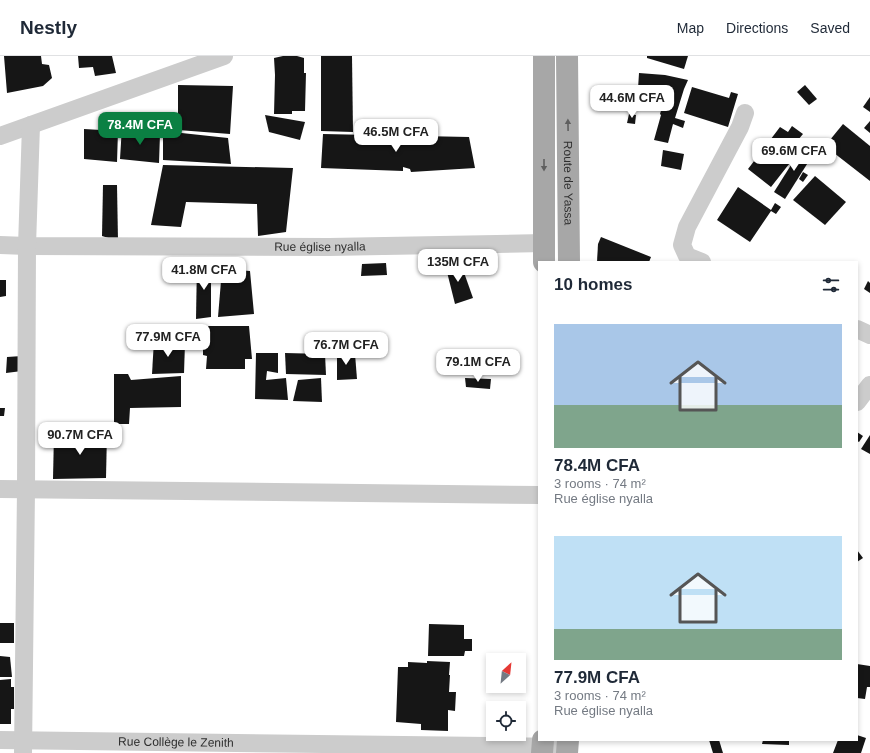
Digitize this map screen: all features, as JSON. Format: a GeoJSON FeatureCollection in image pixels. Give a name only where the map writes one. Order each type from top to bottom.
{"type":"FeatureCollection","features":[{"type":"Feature","properties":{"kind":"main road","name":"Route de Yassa"},"geometry":{"type":"LineString","coordinates":[[544,56],[544,253]]}},
{"type":"Feature","properties":{"kind":"main road","name":"Route de Yassa"},"geometry":{"type":"LineString","coordinates":[[567,56],[569,261]]}},
{"type":"Feature","properties":{"kind":"street"},"geometry":{"type":"LineString","coordinates":[[0,136],[224,56]]}},
{"type":"Feature","properties":{"kind":"street"},"geometry":{"type":"LineString","coordinates":[[700,261],[687,256],[682,245],[687,227],[740,127],[745,112]]}},
{"type":"Feature","properties":{"kind":"street"},"geometry":{"type":"LineString","coordinates":[[23,746],[28,246],[31,125]]}},
{"type":"Feature","properties":{"kind":"street","name":"Rue église nyalla"},"geometry":{"type":"LineString","coordinates":[[0,245],[329,247],[544,253]]}},
{"type":"Feature","properties":{"kind":"street"},"geometry":{"type":"LineString","coordinates":[[858,329],[870,335]]}},
{"type":"Feature","properties":{"kind":"street"},"geometry":{"type":"LineString","coordinates":[[858,401],[870,385]]}},
{"type":"Feature","properties":{"kind":"street"},"geometry":{"type":"LineString","coordinates":[[0,489],[538,495]]}},
{"type":"Feature","properties":{"kind":"street","name":"Rue Collège le Zenith"},"geometry":{"type":"LineString","coordinates":[[0,740],[23,746],[567,746]]}},
{"type":"Feature","properties":{"kind":"building"},"geometry":{"type":"Polygon","coordinates":[[[4,56],[41,56],[42,64],[49,65],[52,78],[43,86],[7,93],[4,56]]]}},
{"type":"Feature","properties":{"kind":"building"},"geometry":{"type":"Polygon","coordinates":[[[78,56],[112,56],[116,73],[95,76],[93,67],[79,68],[78,56]]]}},
{"type":"Feature","properties":{"kind":"building"},"geometry":{"type":"Polygon","coordinates":[[[283,56],[297,56],[304,58],[304,73],[306,73],[305,111],[292,111],[292,114],[274,114],[274,58],[283,56]]]}},
{"type":"Feature","properties":{"kind":"building"},"geometry":{"type":"Polygon","coordinates":[[[321,56],[352,56],[353,132],[321,131],[321,56]]]}},
{"type":"Feature","properties":{"kind":"building"},"geometry":{"type":"Polygon","coordinates":[[[647,56],[688,56],[684,69],[647,58],[647,56]]]}},
{"type":"Feature","properties":{"kind":"building"},"geometry":{"type":"Polygon","coordinates":[[[639,73],[665,75],[688,80],[675,118],[685,121],[683,128],[673,124],[668,143],[654,140],[668,86],[663,85],[663,90],[638,89],[639,73]]]}},
{"type":"Feature","properties":{"kind":"building"},"geometry":{"type":"Polygon","coordinates":[[[178,85],[233,86],[230,134],[178,130],[178,85]]]}},
{"type":"Feature","properties":{"kind":"building"},"geometry":{"type":"Polygon","coordinates":[[[805,85],[817,99],[809,105],[797,92],[805,85]]]}},
{"type":"Feature","properties":{"kind":"building"},"geometry":{"type":"Polygon","coordinates":[[[692,87],[729,98],[731,92],[738,94],[728,127],[684,113],[692,87]]]}},
{"type":"Feature","properties":{"kind":"building"},"geometry":{"type":"Polygon","coordinates":[[[870,97],[870,112],[863,107],[870,97]]]}},
{"type":"Feature","properties":{"kind":"building"},"geometry":{"type":"Polygon","coordinates":[[[629,114],[636,115],[635,124],[627,123],[629,114]]]}},
{"type":"Feature","properties":{"kind":"building"},"geometry":{"type":"Polygon","coordinates":[[[265,115],[305,122],[300,140],[269,132],[265,115]]]}},
{"type":"Feature","properties":{"kind":"building"},"geometry":{"type":"Polygon","coordinates":[[[870,121],[870,133],[864,128],[870,121]]]}},
{"type":"Feature","properties":{"kind":"building"},"geometry":{"type":"Polygon","coordinates":[[[843,124],[870,146],[870,181],[825,146],[843,124]]]}},
{"type":"Feature","properties":{"kind":"building"},"geometry":{"type":"Polygon","coordinates":[[[122,126],[130,127],[130,132],[160,134],[159,163],[120,159],[122,126]]]}},
{"type":"Feature","properties":{"kind":"building"},"geometry":{"type":"Polygon","coordinates":[[[792,126],[803,134],[798,140],[804,145],[771,187],[748,169],[780,127],[788,132],[792,126]]]}},
{"type":"Feature","properties":{"kind":"building"},"geometry":{"type":"Polygon","coordinates":[[[84,129],[118,131],[117,162],[84,159],[84,129]]]}},
{"type":"Feature","properties":{"kind":"building"},"geometry":{"type":"Polygon","coordinates":[[[163,131],[228,138],[231,164],[163,160],[163,131]]]}},
{"type":"Feature","properties":{"kind":"building"},"geometry":{"type":"Polygon","coordinates":[[[323,134],[469,137],[475,168],[411,172],[410,169],[403,167],[403,171],[321,168],[323,134]]]}},
{"type":"Feature","properties":{"kind":"building"},"geometry":{"type":"Polygon","coordinates":[[[803,146],[814,153],[785,199],[774,192],[803,146]]]}},
{"type":"Feature","properties":{"kind":"building"},"geometry":{"type":"Polygon","coordinates":[[[663,150],[684,154],[681,170],[661,166],[663,150]]]}},
{"type":"Feature","properties":{"kind":"building"},"geometry":{"type":"Polygon","coordinates":[[[163,165],[293,168],[286,232],[258,236],[257,204],[186,202],[181,227],[151,225],[163,165]]]}},
{"type":"Feature","properties":{"kind":"building"},"geometry":{"type":"Polygon","coordinates":[[[803,172],[808,175],[803,182],[799,179],[803,172]]]}},
{"type":"Feature","properties":{"kind":"building"},"geometry":{"type":"Polygon","coordinates":[[[815,176],[846,202],[825,225],[793,200],[815,176]]]}},
{"type":"Feature","properties":{"kind":"building"},"geometry":{"type":"Polygon","coordinates":[[[103,185],[117,185],[118,241],[102,236],[103,185]]]}},
{"type":"Feature","properties":{"kind":"building"},"geometry":{"type":"Polygon","coordinates":[[[738,187],[771,210],[775,203],[781,207],[776,214],[771,211],[750,242],[717,220],[738,187]]]}},
{"type":"Feature","properties":{"kind":"building"},"geometry":{"type":"Polygon","coordinates":[[[601,237],[651,257],[649,261],[597,261],[598,244],[601,237]]]}},
{"type":"Feature","properties":{"kind":"building"},"geometry":{"type":"Polygon","coordinates":[[[197,262],[211,263],[211,317],[196,319],[197,262]]]}},
{"type":"Feature","properties":{"kind":"building"},"geometry":{"type":"Polygon","coordinates":[[[386,263],[387,275],[361,276],[362,264],[386,263]]]}},
{"type":"Feature","properties":{"kind":"building"},"geometry":{"type":"Polygon","coordinates":[[[445,264],[461,264],[473,298],[455,304],[445,264]]]}},
{"type":"Feature","properties":{"kind":"building"},"geometry":{"type":"Polygon","coordinates":[[[222,269],[250,271],[254,314],[218,317],[222,269]]]}},
{"type":"Feature","properties":{"kind":"building"},"geometry":{"type":"Polygon","coordinates":[[[0,280],[6,280],[6,296],[0,297],[0,280]]]}},
{"type":"Feature","properties":{"kind":"building"},"geometry":{"type":"Polygon","coordinates":[[[868,281],[870,283],[870,293],[864,289],[868,281]]]}},
{"type":"Feature","properties":{"kind":"building"},"geometry":{"type":"Polygon","coordinates":[[[208,326],[249,326],[252,359],[245,359],[245,369],[206,369],[207,356],[203,355],[203,340],[208,339],[208,326]]]}},
{"type":"Feature","properties":{"kind":"building"},"geometry":{"type":"Polygon","coordinates":[[[154,340],[185,343],[184,373],[152,374],[154,340]]]}},
{"type":"Feature","properties":{"kind":"building"},"geometry":{"type":"Polygon","coordinates":[[[337,352],[355,354],[357,379],[337,380],[337,352]]]}},
{"type":"Feature","properties":{"kind":"building"},"geometry":{"type":"Polygon","coordinates":[[[256,353],[278,353],[278,373],[267,371],[266,380],[286,378],[288,400],[255,399],[256,353]]]}},
{"type":"Feature","properties":{"kind":"building"},"geometry":{"type":"Polygon","coordinates":[[[285,353],[325,354],[326,375],[286,374],[285,353]]]}},
{"type":"Feature","properties":{"kind":"building"},"geometry":{"type":"Polygon","coordinates":[[[22,356],[22,371],[6,373],[7,357],[22,356]]]}},
{"type":"Feature","properties":{"kind":"building"},"geometry":{"type":"Polygon","coordinates":[[[114,374],[128,374],[131,380],[181,376],[181,407],[130,408],[129,424],[114,424],[114,374]]]}},
{"type":"Feature","properties":{"kind":"building"},"geometry":{"type":"Polygon","coordinates":[[[321,378],[322,402],[293,401],[298,380],[321,378]]]}},
{"type":"Feature","properties":{"kind":"building"},"geometry":{"type":"Polygon","coordinates":[[[465,378],[491,379],[490,389],[466,387],[465,378]]]}},
{"type":"Feature","properties":{"kind":"building"},"geometry":{"type":"Polygon","coordinates":[[[0,408],[5,408],[4,416],[0,416],[0,408]]]}},
{"type":"Feature","properties":{"kind":"building"},"geometry":{"type":"Polygon","coordinates":[[[107,432],[106,478],[53,479],[54,433],[107,432]]]}},
{"type":"Feature","properties":{"kind":"building"},"geometry":{"type":"Polygon","coordinates":[[[858,433],[863,436],[858,442],[858,433]]]}},
{"type":"Feature","properties":{"kind":"building"},"geometry":{"type":"Polygon","coordinates":[[[870,435],[870,454],[861,449],[870,435]]]}},
{"type":"Feature","properties":{"kind":"building"},"geometry":{"type":"Polygon","coordinates":[[[858,551],[863,558],[858,561],[858,551]]]}},
{"type":"Feature","properties":{"kind":"building"},"geometry":{"type":"Polygon","coordinates":[[[0,623],[14,623],[14,643],[0,643],[0,623]]]}},
{"type":"Feature","properties":{"kind":"building"},"geometry":{"type":"Polygon","coordinates":[[[429,624],[464,625],[464,639],[472,639],[472,651],[465,651],[464,656],[428,656],[429,624]]]}},
{"type":"Feature","properties":{"kind":"building"},"geometry":{"type":"Polygon","coordinates":[[[0,656],[10,657],[12,677],[0,677],[0,656]]]}},
{"type":"Feature","properties":{"kind":"building"},"geometry":{"type":"Polygon","coordinates":[[[427,661],[450,662],[449,692],[456,692],[455,711],[448,710],[448,731],[421,730],[421,724],[396,722],[398,667],[408,667],[408,662],[427,663],[427,661]]]}},
{"type":"Feature","properties":{"kind":"building"},"geometry":{"type":"Polygon","coordinates":[[[858,664],[870,666],[870,687],[867,687],[865,699],[858,698],[858,664]]]}},
{"type":"Feature","properties":{"kind":"building"},"geometry":{"type":"Polygon","coordinates":[[[11,679],[11,687],[14,687],[14,709],[11,709],[11,724],[0,724],[0,680],[11,679]]]}},
{"type":"Feature","properties":{"kind":"building"},"geometry":{"type":"Polygon","coordinates":[[[858,735],[866,738],[861,753],[833,753],[838,741],[858,741],[858,735]]]}},
{"type":"Feature","properties":{"kind":"building"},"geometry":{"type":"Polygon","coordinates":[[[709,741],[719,741],[723,753],[713,753],[709,741]]]}},
{"type":"Feature","properties":{"kind":"building"},"geometry":{"type":"Polygon","coordinates":[[[763,741],[789,741],[789,745],[762,744],[763,741]]]}}]}
